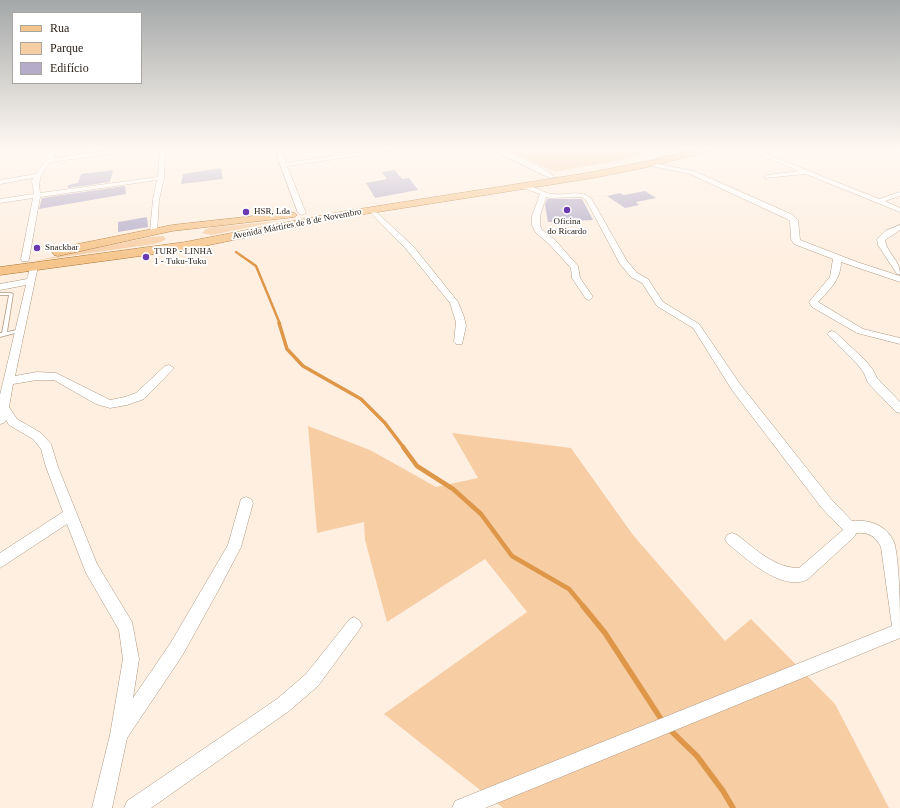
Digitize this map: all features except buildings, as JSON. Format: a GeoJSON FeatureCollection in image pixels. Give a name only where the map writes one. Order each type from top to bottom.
{"type":"FeatureCollection","features":[{"type":"Feature","properties":{"kind":"main road","name":"Avenida Mártires de 8 de Novembro"},"geometry":{"type":"LineString","coordinates":[[0,271],[154,231],[221,221],[302,213],[492,186]]}},
{"type":"Feature","properties":{"kind":"main road","name":"Avenida Mártires de 8 de Novembro"},"geometry":{"type":"LineString","coordinates":[[0,264],[29,263],[144,252],[217,240],[301,222],[523,186]]}},
{"type":"Feature","properties":{"kind":"main road"},"geometry":{"type":"LineString","coordinates":[[217,240],[196,239],[194,234],[198,229],[221,221]]}},
{"type":"Feature","properties":{"kind":"main road"},"geometry":{"type":"LineString","coordinates":[[139,234],[161,233],[171,234],[173,237],[171,242],[166,245],[144,252]]}},
{"type":"Feature","properties":{"kind":"street"},"geometry":{"type":"LineString","coordinates":[[0,420],[31,281],[29,263],[37,195],[36,186]]}},
{"type":"Feature","properties":{"kind":"street"},"geometry":{"type":"LineString","coordinates":[[0,201],[105,186]]}},
{"type":"Feature","properties":{"kind":"street"},"geometry":{"type":"LineString","coordinates":[[154,231],[156,200],[159,186]]}},
{"type":"Feature","properties":{"kind":"street"},"geometry":{"type":"LineString","coordinates":[[291,186],[302,213]]}},
{"type":"Feature","properties":{"kind":"street"},"geometry":{"type":"LineString","coordinates":[[523,186],[543,194],[556,196],[583,195],[589,199],[623,262],[634,275],[645,281],[660,304],[696,326],[736,387],[826,503],[849,528],[850,532],[802,575],[792,576],[778,572],[732,539]]}},
{"type":"Feature","properties":{"kind":"street"},"geometry":{"type":"LineString","coordinates":[[722,186],[790,217],[794,220],[795,239],[797,242],[837,258],[900,279]]}},
{"type":"Feature","properties":{"kind":"street"},"geometry":{"type":"LineString","coordinates":[[843,186],[900,210]]}},
{"type":"Feature","properties":{"kind":"street"},"geometry":{"type":"LineString","coordinates":[[543,194],[536,216],[536,225],[539,231],[552,242],[575,268],[576,278],[589,297]]}},
{"type":"Feature","properties":{"kind":"street"},"geometry":{"type":"LineString","coordinates":[[879,201],[900,194]]}},
{"type":"Feature","properties":{"kind":"street"},"geometry":{"type":"LineString","coordinates":[[371,210],[410,248],[448,293],[459,312],[462,329],[459,342]]}},
{"type":"Feature","properties":{"kind":"street"},"geometry":{"type":"LineString","coordinates":[[900,227],[888,233],[881,239],[882,245],[900,272]]}},
{"type":"Feature","properties":{"kind":"street"},"geometry":{"type":"LineString","coordinates":[[837,258],[837,273],[832,281],[813,302],[815,305],[860,332],[900,340]]}},
{"type":"Feature","properties":{"kind":"street"},"geometry":{"type":"LineString","coordinates":[[0,287],[31,281]]}},
{"type":"Feature","properties":{"kind":"street"},"geometry":{"type":"LineString","coordinates":[[832,334],[862,363],[869,372],[872,380],[900,409]]}},
{"type":"Feature","properties":{"kind":"street"},"geometry":{"type":"LineString","coordinates":[[9,381],[37,376],[56,377],[100,401],[110,404],[127,401],[140,396],[169,368]]}},
{"type":"Feature","properties":{"kind":"street"},"geometry":{"type":"LineString","coordinates":[[3,407],[14,422],[37,436],[47,447],[52,467],[92,568],[126,628],[131,659],[119,735],[102,808]]}},
{"type":"Feature","properties":{"kind":"street"},"geometry":{"type":"LineString","coordinates":[[119,735],[176,650],[214,584],[234,547],[246,503]]}},
{"type":"Feature","properties":{"kind":"street"},"geometry":{"type":"LineString","coordinates":[[0,561],[71,514]]}},
{"type":"Feature","properties":{"kind":"street"},"geometry":{"type":"LineString","coordinates":[[462,808],[900,630],[888,545],[882,536],[863,525],[849,528]]}},
{"type":"Feature","properties":{"kind":"street"},"geometry":{"type":"LineString","coordinates":[[134,808],[283,705],[312,680],[354,625]]}},
{"type":"Feature","properties":{"kind":"lane"},"geometry":{"type":"LineString","coordinates":[[0,294],[11,294],[2,335],[21,330]]}},
{"type":"Feature","properties":{"kind":"green space"},"geometry":{"type":"Polygon","coordinates":[[[279,221],[212,235],[202,233],[206,229],[214,227],[279,221]]]}},
{"type":"Feature","properties":{"kind":"green space"},"geometry":{"type":"Polygon","coordinates":[[[163,236],[166,239],[154,244],[34,261],[150,237],[163,236]]]}},
{"type":"Feature","properties":{"kind":"green space"},"geometry":{"type":"Polygon","coordinates":[[[308,426],[370,450],[436,487],[478,478],[452,433],[571,448],[633,535],[725,641],[751,619],[835,704],[889,808],[503,808],[384,714],[527,612],[485,559],[387,622],[365,540],[364,522],[317,533],[308,426]]]}},
{"type":"Feature","properties":{"kind":"waterway"},"geometry":{"type":"LineString","coordinates":[[236,252],[256,266],[280,324]]}},
{"type":"Feature","properties":{"kind":"waterway"},"geometry":{"type":"LineString","coordinates":[[279,323],[287,349],[303,366],[361,399],[385,423],[404,448]]}},
{"type":"Feature","properties":{"kind":"waterway"},"geometry":{"type":"LineString","coordinates":[[403,447],[417,466],[453,489],[481,514],[512,556],[569,589],[584,607]]}},
{"type":"Feature","properties":{"kind":"waterway"},"geometry":{"type":"LineString","coordinates":[[583,606],[605,633],[663,722]]}},
{"type":"Feature","properties":{"kind":"waterway"},"geometry":{"type":"LineString","coordinates":[[668,728],[697,756],[723,791],[733,808]]}},
{"type":"Feature","properties":{"kind":"place","name":"Oficina do Ricardo"},"geometry":{"type":"Point","coordinates":[567,210]}},
{"type":"Feature","properties":{"kind":"place","name":"HSR, Lda"},"geometry":{"type":"Point","coordinates":[246,212]}},
{"type":"Feature","properties":{"kind":"place","name":"Snackbar"},"geometry":{"type":"Point","coordinates":[37,248]}},
{"type":"Feature","properties":{"kind":"place","name":"TURP - LINHA 1 - Tuku-Tuku"},"geometry":{"type":"Point","coordinates":[146,257]}}]}
